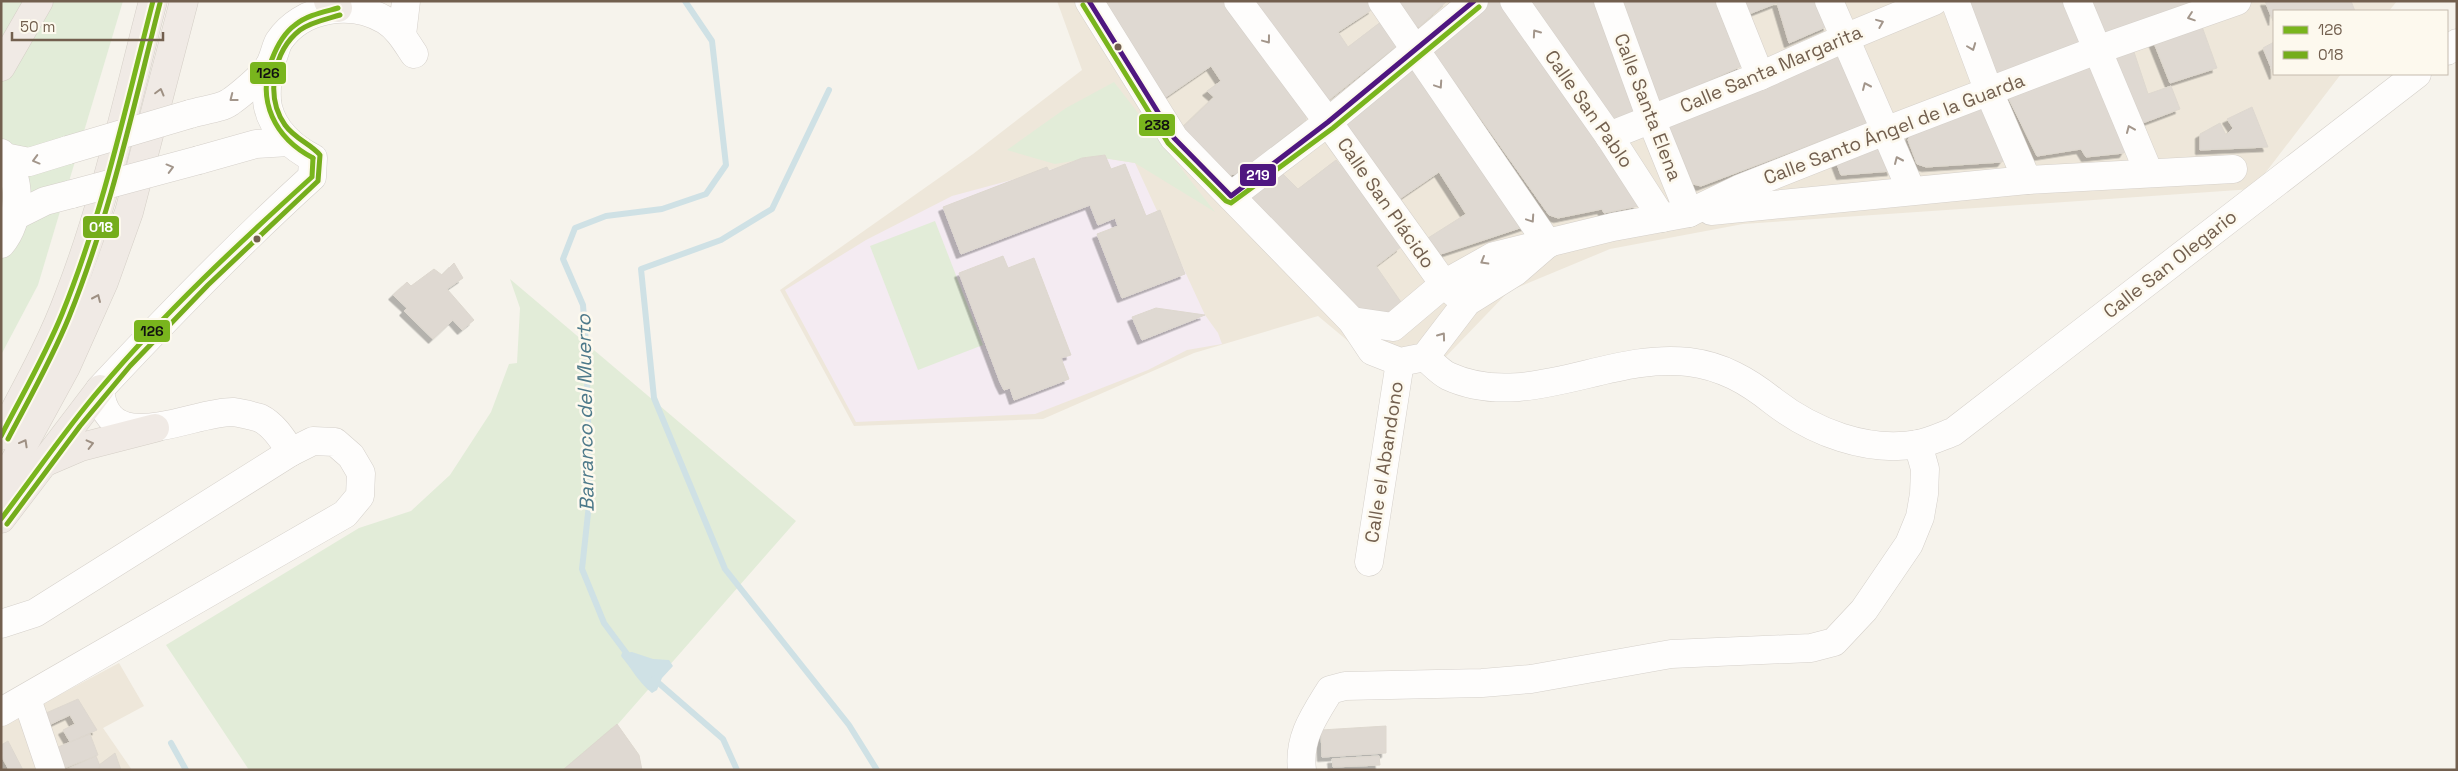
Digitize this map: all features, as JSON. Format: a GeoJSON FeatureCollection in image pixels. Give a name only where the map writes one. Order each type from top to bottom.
{"type":"FeatureCollection","features":[{"type":"Feature","properties":{"kind":"highway"},"geometry":{"type":"LineString","coordinates":[[1,67],[39,1]]}},
{"type":"Feature","properties":{"kind":"highway"},"geometry":{"type":"LineString","coordinates":[[1,436],[54,332],[70,295],[98,211],[152,1]]}},
{"type":"Feature","properties":{"kind":"highway"},"geometry":{"type":"LineString","coordinates":[[1,486],[66,367],[104,282],[129,212],[184,1]]}},
{"type":"Feature","properties":{"kind":"highway"},"geometry":{"type":"LineString","coordinates":[[1,520],[100,389]]}},
{"type":"Feature","properties":{"kind":"highway"},"geometry":{"type":"LineString","coordinates":[[45,463],[81,447],[155,428]]}},
{"type":"Feature","properties":{"kind":"street"},"geometry":{"type":"LineString","coordinates":[[291,452],[278,433],[260,419],[233,412],[155,428],[124,426],[109,418],[101,404],[100,389],[192,290],[251,232],[312,178],[313,158],[289,142],[276,126],[268,106],[268,68],[279,42],[295,25],[315,13],[350,5],[385,20],[408,45],[406,1]]}},
{"type":"Feature","properties":{"kind":"street"},"geometry":{"type":"LineString","coordinates":[[1089,1],[1174,138],[1352,321],[1372,351],[1404,358]]}},
{"type":"Feature","properties":{"kind":"street","name":"Calle San Plácido"},"geometry":{"type":"LineString","coordinates":[[1238,1],[1328,122],[1444,284],[1467,302]]}},
{"type":"Feature","properties":{"kind":"street"},"geometry":{"type":"LineString","coordinates":[[1382,1],[1548,244]]}},
{"type":"Feature","properties":{"kind":"street"},"geometry":{"type":"LineString","coordinates":[[1231,196],[1328,122],[1474,1]]}},
{"type":"Feature","properties":{"kind":"street","name":"Calle San Pablo"},"geometry":{"type":"LineString","coordinates":[[1514,1],[1609,136],[1662,218]]}},
{"type":"Feature","properties":{"kind":"street","name":"Calle Santa Elena"},"geometry":{"type":"LineString","coordinates":[[1608,1],[1650,119],[1689,213]]}},
{"type":"Feature","properties":{"kind":"street"},"geometry":{"type":"LineString","coordinates":[[1730,1],[1760,76]]}},
{"type":"Feature","properties":{"kind":"street"},"geometry":{"type":"LineString","coordinates":[[1829,1],[1911,190]]}},
{"type":"Feature","properties":{"kind":"street","name":"Calle Santa Margarita"},"geometry":{"type":"LineString","coordinates":[[1609,136],[1760,76],[1844,38],[1934,1]]}},
{"type":"Feature","properties":{"kind":"street"},"geometry":{"type":"LineString","coordinates":[[1955,1],[1989,92],[2027,180]]}},
{"type":"Feature","properties":{"kind":"street"},"geometry":{"type":"LineString","coordinates":[[2077,1],[2150,174]]}},
{"type":"Feature","properties":{"kind":"street","name":"Calle Santo Ángel de la Guarda"},"geometry":{"type":"LineString","coordinates":[[1393,327],[1444,284],[1494,256],[1613,227],[1689,213],[1739,189],[1885,131],[2097,50],[2237,1]]}},
{"type":"Feature","properties":{"kind":"street"},"geometry":{"type":"LineString","coordinates":[[3,155],[29,162],[229,103],[268,68]]}},
{"type":"Feature","properties":{"kind":"street","name":"Calle San Olegario"},"geometry":{"type":"LineString","coordinates":[[1404,358],[1474,385],[1499,389],[1534,385],[1667,359],[1704,364],[1748,381],[1809,424],[1850,441],[1889,446],[1918,444],[1954,432],[2416,75]]}},
{"type":"Feature","properties":{"kind":"street"},"geometry":{"type":"LineString","coordinates":[[15,216],[46,201],[256,144],[289,142]]}},
{"type":"Feature","properties":{"kind":"street"},"geometry":{"type":"LineString","coordinates":[[1,244],[15,216],[17,196],[13,176],[3,155]]}},
{"type":"Feature","properties":{"kind":"street"},"geometry":{"type":"LineString","coordinates":[[1689,213],[1787,201],[2027,180],[2233,169]]}},
{"type":"Feature","properties":{"kind":"street"},"geometry":{"type":"LineString","coordinates":[[1779,174],[1787,201]]}},
{"type":"Feature","properties":{"kind":"street","name":"Calle Santo Ángel de la Guarda"},"geometry":{"type":"LineString","coordinates":[[1404,358],[1467,302],[1515,272],[1548,244]]}},
{"type":"Feature","properties":{"kind":"street"},"geometry":{"type":"LineString","coordinates":[[1352,321],[1393,327]]}},
{"type":"Feature","properties":{"kind":"street","name":"Calle el Abandono"},"geometry":{"type":"LineString","coordinates":[[1369,562],[1404,358],[1387,341],[1393,327]]}},
{"type":"Feature","properties":{"kind":"street"},"geometry":{"type":"LineString","coordinates":[[1,624],[35,613],[291,452],[314,441],[335,442],[351,456],[361,473],[360,496],[345,514],[27,699],[1,712]]}},
{"type":"Feature","properties":{"kind":"street"},"geometry":{"type":"LineString","coordinates":[[1302,770],[1300,756],[1307,728],[1330,690],[1345,686],[1482,683],[1532,679],[1671,654],[1811,648],[1834,642],[1864,610],[1909,544],[1920,517],[1924,494],[1925,469],[1918,444]]}},
{"type":"Feature","properties":{"kind":"street"},"geometry":{"type":"LineString","coordinates":[[27,699],[51,770]]}},
{"type":"Feature","properties":{"kind":"shaded area"},"geometry":{"type":"Polygon","coordinates":[[[1057,1],[2397,1],[2390,10],[2273,10],[2273,75],[2340,75],[2253,189],[1743,224],[1610,249],[1509,291],[1433,370],[1384,371],[1318,316],[1194,353],[1043,419],[854,426],[780,290],[973,154],[1082,70],[1057,1]]]}},
{"type":"Feature","properties":{"kind":"shaded area"},"geometry":{"type":"Polygon","coordinates":[[[1097,157],[1135,163],[1205,315],[1218,333],[1222,344],[1187,350],[1148,370],[1035,414],[856,422],[785,290],[866,240],[952,196],[1097,157]]]}},
{"type":"Feature","properties":{"kind":"shaded area"},"geometry":{"type":"Polygon","coordinates":[[[632,652],[653,659],[669,660],[673,666],[662,678],[657,690],[652,693],[639,680],[621,656],[622,653],[632,652]]]}},
{"type":"Feature","properties":{"kind":"shaded area"},"geometry":{"type":"Polygon","coordinates":[[[119,663],[144,706],[103,728],[132,770],[1,770],[1,726],[119,663]]]}},
{"type":"Feature","properties":{"kind":"green space"},"geometry":{"type":"Polygon","coordinates":[[[1,1],[123,1],[38,285],[1,355],[1,1]]]}},
{"type":"Feature","properties":{"kind":"green space"},"geometry":{"type":"Polygon","coordinates":[[[1114,82],[1215,212],[1135,163],[1097,157],[1055,164],[1007,150],[1066,108],[1114,82]]]}},
{"type":"Feature","properties":{"kind":"green space"},"geometry":{"type":"Polygon","coordinates":[[[935,221],[983,345],[918,370],[870,246],[935,221]]]}},
{"type":"Feature","properties":{"kind":"green space"},"geometry":{"type":"Polygon","coordinates":[[[510,279],[796,521],[618,724],[563,770],[249,770],[166,645],[359,528],[411,511],[450,475],[491,412],[509,364],[517,363],[520,308],[510,279]]]}},
{"type":"Feature","properties":{"kind":"building"},"geometry":{"type":"Polygon","coordinates":[[[1100,1],[1227,1],[1306,109],[1306,120],[1239,173],[1226,176],[1181,129],[1214,97],[1207,91],[1221,81],[1211,66],[1166,97],[1100,1]]]}},
{"type":"Feature","properties":{"kind":"building"},"geometry":{"type":"Polygon","coordinates":[[[1254,1],[1367,1],[1373,9],[1338,32],[1348,47],[1382,21],[1399,44],[1325,103],[1254,1]]]}},
{"type":"Feature","properties":{"kind":"building"},"geometry":{"type":"Polygon","coordinates":[[[1395,1],[1447,1],[1419,27],[1413,26],[1395,1]]]}},
{"type":"Feature","properties":{"kind":"building"},"geometry":{"type":"Polygon","coordinates":[[[1484,1],[1501,1],[1565,90],[1639,206],[1604,213],[1602,209],[1558,218],[1549,215],[1457,85],[1455,86],[1427,47],[1484,1]]]}},
{"type":"Feature","properties":{"kind":"building"},"geometry":{"type":"Polygon","coordinates":[[[1529,1],[1598,1],[1639,104],[1634,114],[1618,121],[1610,120],[1529,1]]]}},
{"type":"Feature","properties":{"kind":"building"},"geometry":{"type":"Polygon","coordinates":[[[1621,1],[1720,1],[1742,66],[1660,102],[1621,1]]]}},
{"type":"Feature","properties":{"kind":"building"},"geometry":{"type":"Polygon","coordinates":[[[1744,1],[1818,1],[1828,26],[1789,43],[1777,3],[1749,14],[1744,1]]]}},
{"type":"Feature","properties":{"kind":"building"},"geometry":{"type":"Polygon","coordinates":[[[1966,1],[2067,1],[2081,39],[2078,46],[1998,76],[1966,1]]]}},
{"type":"Feature","properties":{"kind":"building"},"geometry":{"type":"Polygon","coordinates":[[[2091,1],[2198,1],[2105,35],[2091,1]]]}},
{"type":"Feature","properties":{"kind":"building"},"geometry":{"type":"Polygon","coordinates":[[[2265,1],[2351,1],[2355,10],[2273,10],[2273,21],[2265,1]]]}},
{"type":"Feature","properties":{"kind":"building"},"geometry":{"type":"Polygon","coordinates":[[[2200,21],[2217,68],[2170,83],[2152,38],[2200,21]]]}},
{"type":"Feature","properties":{"kind":"building"},"geometry":{"type":"Polygon","coordinates":[[[2273,43],[2273,73],[2263,48],[2273,43]]]}},
{"type":"Feature","properties":{"kind":"building"},"geometry":{"type":"Polygon","coordinates":[[[2132,46],[2148,94],[2171,86],[2180,109],[2140,124],[2114,52],[2132,46]]]}},
{"type":"Feature","properties":{"kind":"building"},"geometry":{"type":"Polygon","coordinates":[[[1845,51],[1873,121],[1701,186],[1693,184],[1669,127],[1845,51]]]}},
{"type":"Feature","properties":{"kind":"building"},"geometry":{"type":"Polygon","coordinates":[[[1420,58],[1529,225],[1441,254],[1428,238],[1466,214],[1439,172],[1398,200],[1338,119],[1420,58]]]}},
{"type":"Feature","properties":{"kind":"building"},"geometry":{"type":"Polygon","coordinates":[[[2094,62],[2129,144],[2124,153],[2086,157],[2081,149],[2037,156],[2007,95],[2094,62]]]}},
{"type":"Feature","properties":{"kind":"building"},"geometry":{"type":"Polygon","coordinates":[[[1981,106],[2007,155],[2002,162],[1926,167],[1917,164],[1908,140],[1912,132],[1981,106]]]}},
{"type":"Feature","properties":{"kind":"building"},"geometry":{"type":"Polygon","coordinates":[[[2252,107],[2268,147],[2200,150],[2200,134],[2220,123],[2226,135],[2233,128],[2227,119],[2252,107]]]}},
{"type":"Feature","properties":{"kind":"building"},"geometry":{"type":"Polygon","coordinates":[[[1882,144],[1892,171],[1841,175],[1836,162],[1882,144]]]}},
{"type":"Feature","properties":{"kind":"building"},"geometry":{"type":"Polygon","coordinates":[[[1105,155],[1111,169],[1125,164],[1146,216],[1160,210],[1185,274],[1122,298],[1097,234],[1118,226],[1115,218],[1098,225],[1090,205],[961,254],[943,207],[1047,167],[1049,171],[1082,158],[1105,155]]]}},
{"type":"Feature","properties":{"kind":"building"},"geometry":{"type":"Polygon","coordinates":[[[1336,160],[1340,165],[1342,163],[1401,247],[1376,266],[1401,302],[1384,318],[1365,314],[1251,200],[1251,191],[1279,170],[1298,189],[1336,160]]]}},
{"type":"Feature","properties":{"kind":"building"},"geometry":{"type":"Polygon","coordinates":[[[1003,256],[1008,268],[1034,258],[1071,355],[1061,358],[1069,379],[1014,400],[1010,388],[1004,390],[1000,382],[959,273],[1003,256]]]}},
{"type":"Feature","properties":{"kind":"building"},"geometry":{"type":"Polygon","coordinates":[[[454,263],[463,278],[447,289],[474,320],[462,330],[453,320],[433,339],[404,311],[407,308],[393,295],[407,282],[411,286],[434,269],[442,275],[454,263]]]}},
{"type":"Feature","properties":{"kind":"building"},"geometry":{"type":"Polygon","coordinates":[[[1156,308],[1205,315],[1142,340],[1132,317],[1156,308]]]}},
{"type":"Feature","properties":{"kind":"building"},"geometry":{"type":"Polygon","coordinates":[[[78,699],[97,730],[70,742],[63,730],[75,724],[70,715],[51,724],[46,713],[78,699]]]}},
{"type":"Feature","properties":{"kind":"building"},"geometry":{"type":"Polygon","coordinates":[[[617,724],[639,755],[642,770],[563,770],[617,724]]]}},
{"type":"Feature","properties":{"kind":"building"},"geometry":{"type":"Polygon","coordinates":[[[1386,726],[1386,753],[1322,757],[1321,730],[1386,726]]]}},
{"type":"Feature","properties":{"kind":"building"},"geometry":{"type":"Polygon","coordinates":[[[90,734],[98,755],[65,768],[58,747],[90,734]]]}},
{"type":"Feature","properties":{"kind":"building"},"geometry":{"type":"Polygon","coordinates":[[[8,741],[23,770],[9,770],[3,759],[1,745],[8,741]]]}},
{"type":"Feature","properties":{"kind":"building"},"geometry":{"type":"Polygon","coordinates":[[[115,753],[121,770],[98,770],[99,765],[115,753]]]}},
{"type":"Feature","properties":{"kind":"building"},"geometry":{"type":"Polygon","coordinates":[[[96,756],[100,766],[98,770],[65,770],[96,756]]]}},
{"type":"Feature","properties":{"kind":"building"},"geometry":{"type":"Polygon","coordinates":[[[1379,756],[1380,765],[1333,767],[1332,759],[1379,756]]]}},
{"type":"Feature","properties":{"kind":"waterway","name":"Barranco del Muerto"},"geometry":{"type":"LineString","coordinates":[[630,658],[604,623],[582,569],[590,495],[586,343],[583,305],[563,259],[575,228],[606,216],[662,209],[706,194],[726,165],[712,41],[685,1]]}},
{"type":"Feature","properties":{"kind":"waterway"},"geometry":{"type":"LineString","coordinates":[[829,90],[772,209],[721,240],[641,269],[654,398],[725,569],[849,725],[877,770]]}},
{"type":"Feature","properties":{"kind":"waterway","name":"Barranco del Muerto"},"geometry":{"type":"LineString","coordinates":[[654,679],[723,739],[737,770]]}},
{"type":"Feature","properties":{"kind":"waterway"},"geometry":{"type":"LineString","coordinates":[[171,743],[186,770]]}},
{"type":"Feature","properties":{"kind":"transit line","name":"126"},"geometry":{"type":"LineString","coordinates":[[1,436],[48,345],[77,276],[113,159],[153,1]]}},
{"type":"Feature","properties":{"kind":"transit line","name":"219"},"geometry":{"type":"LineString","coordinates":[[1089,1],[1174,138],[1231,196],[1328,122],[1474,1]]}},
{"type":"Feature","properties":{"kind":"transit line","name":"018"},"geometry":{"type":"LineString","coordinates":[[8,439],[55,348],[84,279],[120,162],[160,3]]}},
{"type":"Feature","properties":{"kind":"transit line","name":"238"},"geometry":{"type":"LineString","coordinates":[[1083,5],[1168,143],[1226,201],[1231,203],[1333,128],[1479,7]]}},
{"type":"Feature","properties":{"kind":"transit line","name":"126"},"geometry":{"type":"LineString","coordinates":[[313,158],[288,140],[272,117],[266,89],[268,74],[276,49],[291,28],[310,16],[338,8]]}},
{"type":"Feature","properties":{"kind":"transit line","name":"018"},"geometry":{"type":"LineString","coordinates":[[7,524],[80,426],[130,366],[208,285],[318,181],[320,155],[293,134],[285,125],[275,101],[275,75],[283,50],[300,30],[314,23],[340,15]]}},
{"type":"Feature","properties":{"kind":"transit line","name":"126"},"geometry":{"type":"LineString","coordinates":[[1,519],[74,421],[150,333],[203,279],[312,177],[313,158]]}}]}
